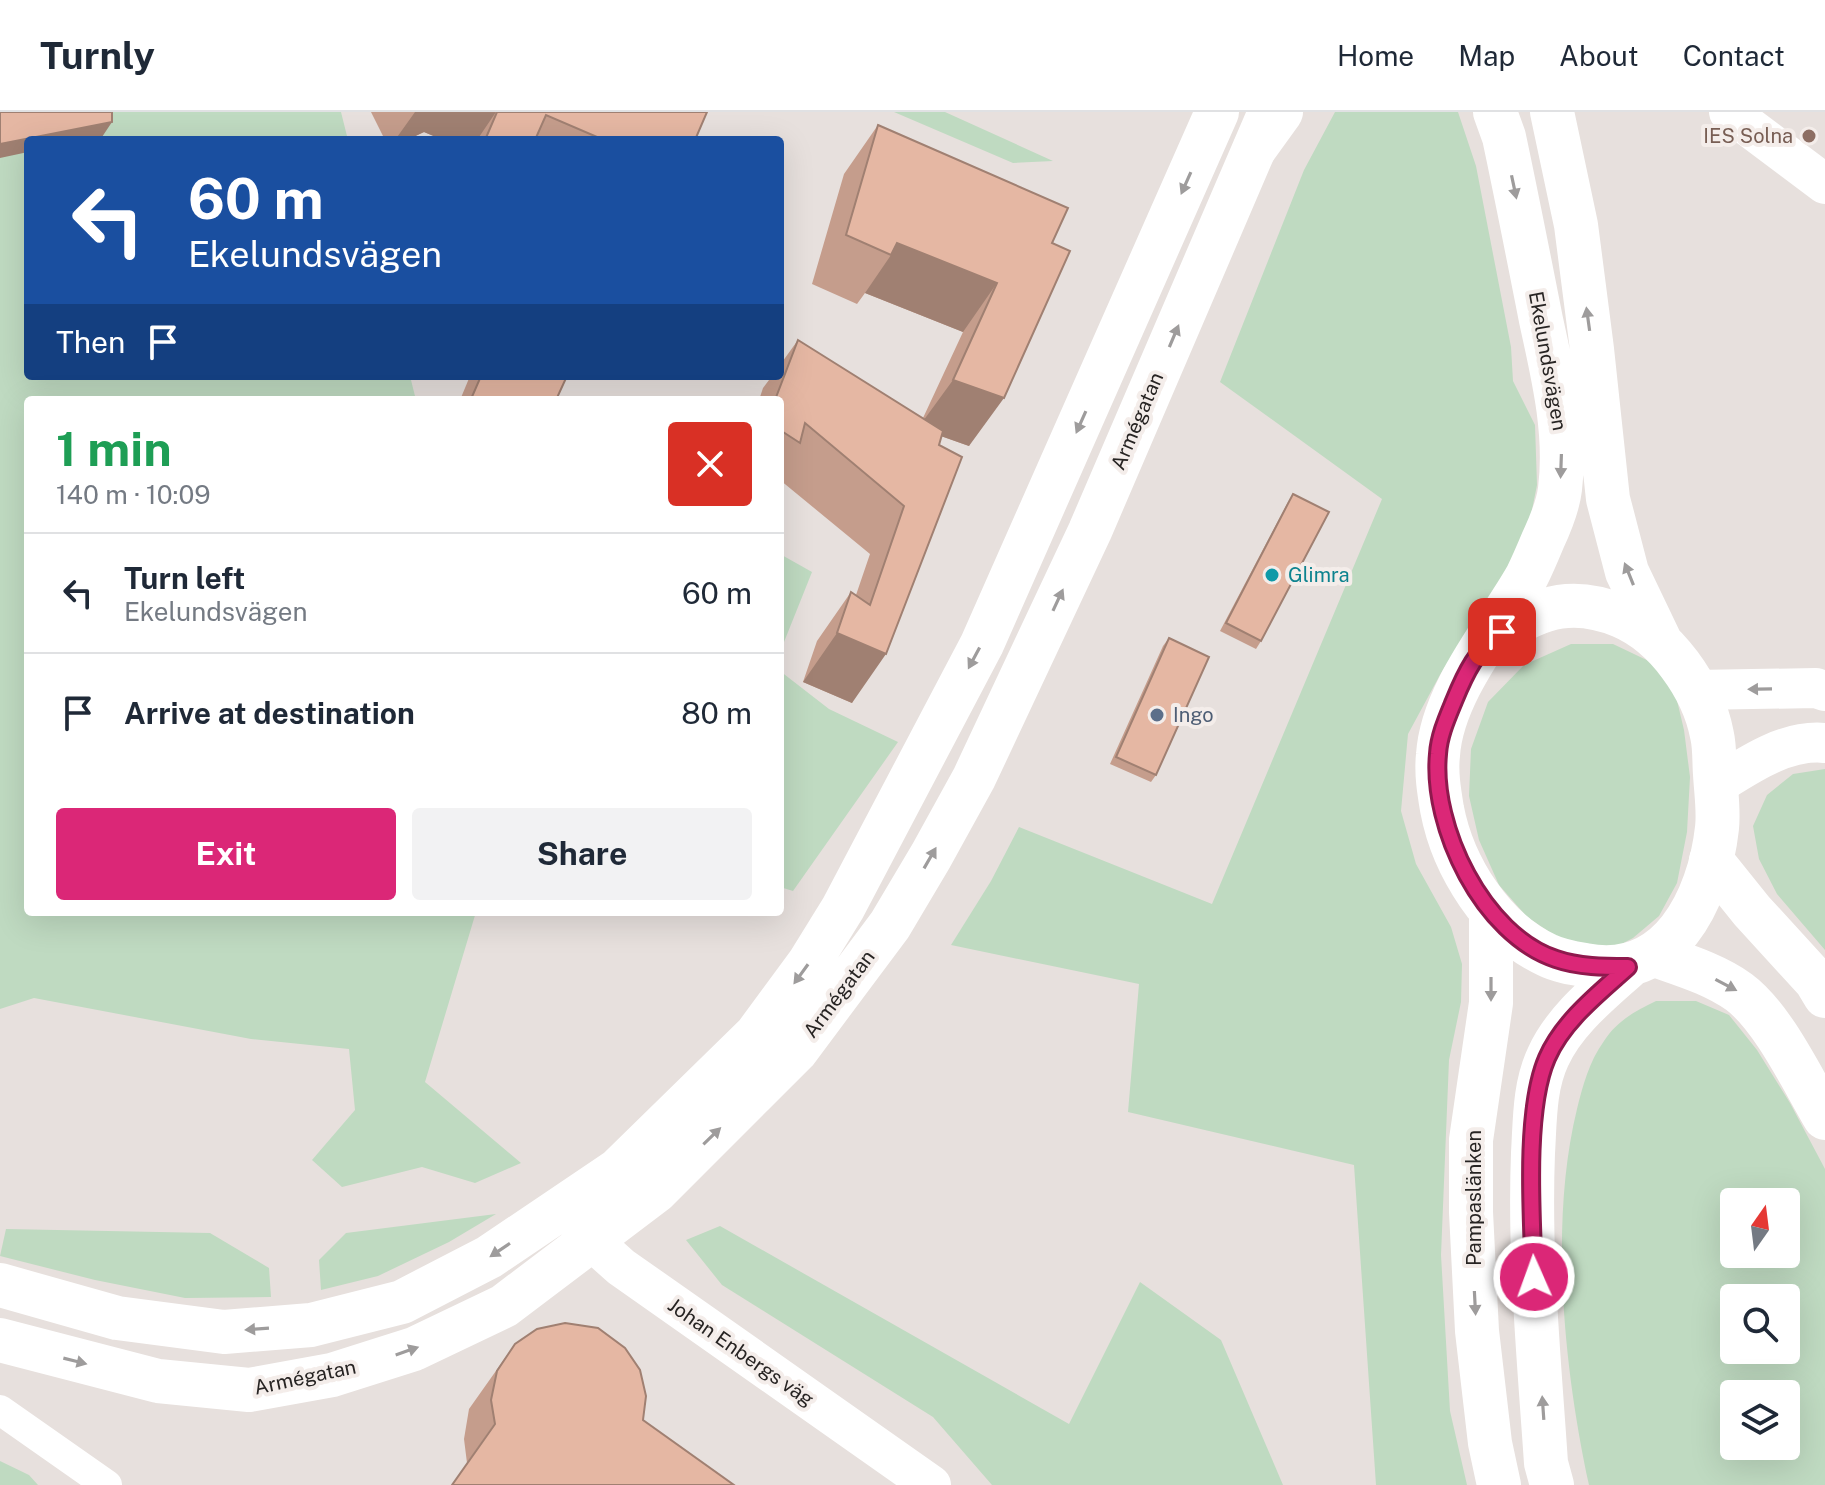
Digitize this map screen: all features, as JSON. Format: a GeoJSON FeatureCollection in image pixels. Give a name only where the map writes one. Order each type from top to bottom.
{"type":"FeatureCollection","features":[{"type":"Feature","properties":{"kind":"street"},"geometry":{"type":"LineString","coordinates":[[0,1285],[117,1318],[224,1332],[311,1325],[402,1302],[489,1257],[618,1170],[756,1035],[809,963],[843,908],[982,644],[1217,112]]}},
{"type":"Feature","properties":{"kind":"street","name":"Armégatan"},"geometry":{"type":"LineString","coordinates":[[0,1340],[158,1381],[249,1390],[332,1375],[414,1349],[504,1306],[656,1191],[796,1051],[890,925],[974,778],[1071,573],[1263,130],[1281,112]]}},
{"type":"Feature","properties":{"kind":"street","name":"Ekelundsvägen"},"geometry":{"type":"LineString","coordinates":[[1495,112],[1504,137],[1562,432],[1560,492],[1528,574],[1463,680],[1445,724],[1438,752],[1438,782],[1446,830],[1464,872],[1491,911],[1529,947],[1556,959],[1596,967],[1642,961],[1701,971],[1740,992],[1768,1022],[1825,1118]]}},
{"type":"Feature","properties":{"kind":"street","name":"Ekelundsvägen"},"geometry":{"type":"LineString","coordinates":[[1552,112],[1576,225],[1608,499],[1627,572],[1662,645],[1696,690],[1712,735],[1717,826],[1701,897],[1679,930],[1642,961]]}},
{"type":"Feature","properties":{"kind":"street"},"geometry":{"type":"LineString","coordinates":[[1729,112],[1825,184]]}},
{"type":"Feature","properties":{"kind":"street","name":"Ekelundsvägen"},"geometry":{"type":"LineString","coordinates":[[1485,644],[1519,621],[1548,609],[1581,605],[1608,610],[1637,623],[1662,645]]}},
{"type":"Feature","properties":{"kind":"street"},"geometry":{"type":"LineString","coordinates":[[1696,690],[1816,688],[1825,691]]}},
{"type":"Feature","properties":{"kind":"street"},"geometry":{"type":"LineString","coordinates":[[1715,786],[1762,756],[1814,742],[1825,743]]}},
{"type":"Feature","properties":{"kind":"street"},"geometry":{"type":"LineString","coordinates":[[1711,860],[1752,911],[1816,981],[1825,996]]}},
{"type":"Feature","properties":{"kind":"street","name":"Pampaslänken"},"geometry":{"type":"LineString","coordinates":[[1491,911],[1491,1003],[1471,1140],[1471,1212],[1477,1331],[1490,1443],[1499,1485]]}},
{"type":"Feature","properties":{"kind":"street"},"geometry":{"type":"LineString","coordinates":[[1552,1485],[1546,1463],[1535,1303],[1532,1198],[1535,1100],[1547,1057],[1570,1023],[1642,961]]}},
{"type":"Feature","properties":{"kind":"street","name":"Johan Enbergs väg"},"geometry":{"type":"LineString","coordinates":[[564,1204],[591,1240],[621,1267],[931,1485]]}},
{"type":"Feature","properties":{"kind":"street"},"geometry":{"type":"LineString","coordinates":[[0,1410],[107,1485]]}},
{"type":"Feature","properties":{"kind":"green space"},"geometry":{"type":"Polygon","coordinates":[[[0,112],[341,112],[347,136],[24,136],[24,380],[411,380],[415,396],[24,396],[24,916],[475,916],[425,1082],[521,1163],[475,1183],[422,1167],[342,1187],[312,1160],[355,1110],[349,1049],[251,1039],[34,998],[0,1009],[0,112]]]}},
{"type":"Feature","properties":{"kind":"green space"},"geometry":{"type":"Polygon","coordinates":[[[894,112],[945,112],[1053,161],[1013,163],[894,112]]]}},
{"type":"Feature","properties":{"kind":"green space"},"geometry":{"type":"Polygon","coordinates":[[[1335,112],[1458,112],[1476,166],[1511,347],[1513,381],[1535,425],[1537,485],[1526,540],[1441,673],[1408,734],[1401,811],[1416,864],[1451,927],[1462,964],[1461,1002],[1449,1060],[1441,1255],[1450,1411],[1467,1485],[1376,1485],[1354,1165],[1128,1112],[1139,984],[951,945],[991,881],[1019,827],[1212,904],[1382,499],[1220,382],[1304,170],[1335,112]]]}},
{"type":"Feature","properties":{"kind":"green space"},"geometry":{"type":"Polygon","coordinates":[[[784,556],[812,572],[784,642],[784,556]]]}},
{"type":"Feature","properties":{"kind":"green space"},"geometry":{"type":"Polygon","coordinates":[[[1571,644],[1613,644],[1655,664],[1675,692],[1690,777],[1687,832],[1677,883],[1659,916],[1633,938],[1608,951],[1563,941],[1527,917],[1499,885],[1479,840],[1469,796],[1471,749],[1488,702],[1524,665],[1571,644]]]}},
{"type":"Feature","properties":{"kind":"green space"},"geometry":{"type":"Polygon","coordinates":[[[784,674],[829,709],[898,742],[793,891],[784,888],[784,674]]]}},
{"type":"Feature","properties":{"kind":"green space"},"geometry":{"type":"Polygon","coordinates":[[[1825,769],[1825,950],[1777,894],[1759,859],[1753,826],[1767,795],[1793,774],[1825,769]]]}},
{"type":"Feature","properties":{"kind":"green space"},"geometry":{"type":"Polygon","coordinates":[[[1656,1001],[1696,1001],[1729,1015],[1757,1050],[1825,1169],[1825,1485],[1589,1485],[1567,1346],[1563,1297],[1564,1200],[1568,1153],[1587,1074],[1604,1041],[1627,1017],[1656,1001]]]}},
{"type":"Feature","properties":{"kind":"green space"},"geometry":{"type":"Polygon","coordinates":[[[496,1214],[449,1242],[378,1276],[321,1290],[319,1260],[346,1233],[496,1214]]]}},
{"type":"Feature","properties":{"kind":"green space"},"geometry":{"type":"Polygon","coordinates":[[[720,1226],[1069,1424],[1140,1282],[1221,1340],[1283,1485],[992,1485],[933,1417],[722,1285],[686,1240],[720,1226]]]}},
{"type":"Feature","properties":{"kind":"green space"},"geometry":{"type":"Polygon","coordinates":[[[6,1229],[210,1233],[269,1268],[271,1297],[185,1298],[0,1256],[6,1229]]]}},
{"type":"Feature","properties":{"kind":"green space"},"geometry":{"type":"Polygon","coordinates":[[[0,1461],[29,1475],[38,1485],[0,1485],[0,1461]]]}},
{"type":"Feature","properties":{"kind":"building"},"geometry":{"type":"Polygon","coordinates":[[[0,112],[112,112],[112,122],[41,136],[24,136],[24,139],[0,144],[0,112]]]}},
{"type":"Feature","properties":{"kind":"building"},"geometry":{"type":"Polygon","coordinates":[[[497,112],[707,112],[697,136],[595,136],[546,115],[537,136],[487,136],[497,112]]]}},
{"type":"Feature","properties":{"kind":"building"},"geometry":{"type":"Polygon","coordinates":[[[878,125],[1068,208],[1052,243],[1070,251],[1004,398],[953,380],[997,283],[897,243],[891,255],[846,235],[878,125]]]}},
{"type":"Feature","properties":{"kind":"building"},"geometry":{"type":"Polygon","coordinates":[[[798,340],[943,431],[939,445],[962,457],[886,654],[837,633],[851,592],[870,605],[904,506],[805,423],[800,443],[784,433],[784,396],[777,396],[798,340]]]}},
{"type":"Feature","properties":{"kind":"building"},"geometry":{"type":"Polygon","coordinates":[[[479,380],[565,380],[558,396],[472,396],[479,380]]]}},
{"type":"Feature","properties":{"kind":"building","name":"Glimra"},"geometry":{"type":"Polygon","coordinates":[[[1293,494],[1329,512],[1261,641],[1226,623],[1293,494]]]}},
{"type":"Feature","properties":{"kind":"building","name":"Ingo"},"geometry":{"type":"Polygon","coordinates":[[[1169,638],[1209,657],[1156,775],[1116,757],[1169,638]]]}},
{"type":"Feature","properties":{"kind":"building"},"geometry":{"type":"Polygon","coordinates":[[[565,1323],[598,1328],[625,1348],[640,1370],[646,1396],[643,1420],[734,1485],[452,1485],[495,1424],[491,1400],[497,1371],[515,1344],[537,1329],[565,1323]]]}},
{"type":"Feature","properties":{"kind":"place","name":"IES Solna"},"geometry":{"type":"Point","coordinates":[1809,136]}},
{"type":"Feature","properties":{"kind":"place","name":"Glimra"},"geometry":{"type":"Point","coordinates":[1272,575]}},
{"type":"Feature","properties":{"kind":"place","name":"Ingo"},"geometry":{"type":"Point","coordinates":[1157,715]}},
{"type":"Feature","properties":{"kind":"route"},"geometry":{"type":"LineString","coordinates":[[1502,632],[1485,644],[1463,680],[1445,724],[1438,752],[1438,782],[1446,830],[1464,872],[1491,911],[1529,947],[1556,959],[1596,967],[1628,967],[1570,1023],[1547,1057],[1535,1100],[1532,1198],[1534,1277]]}}]}
